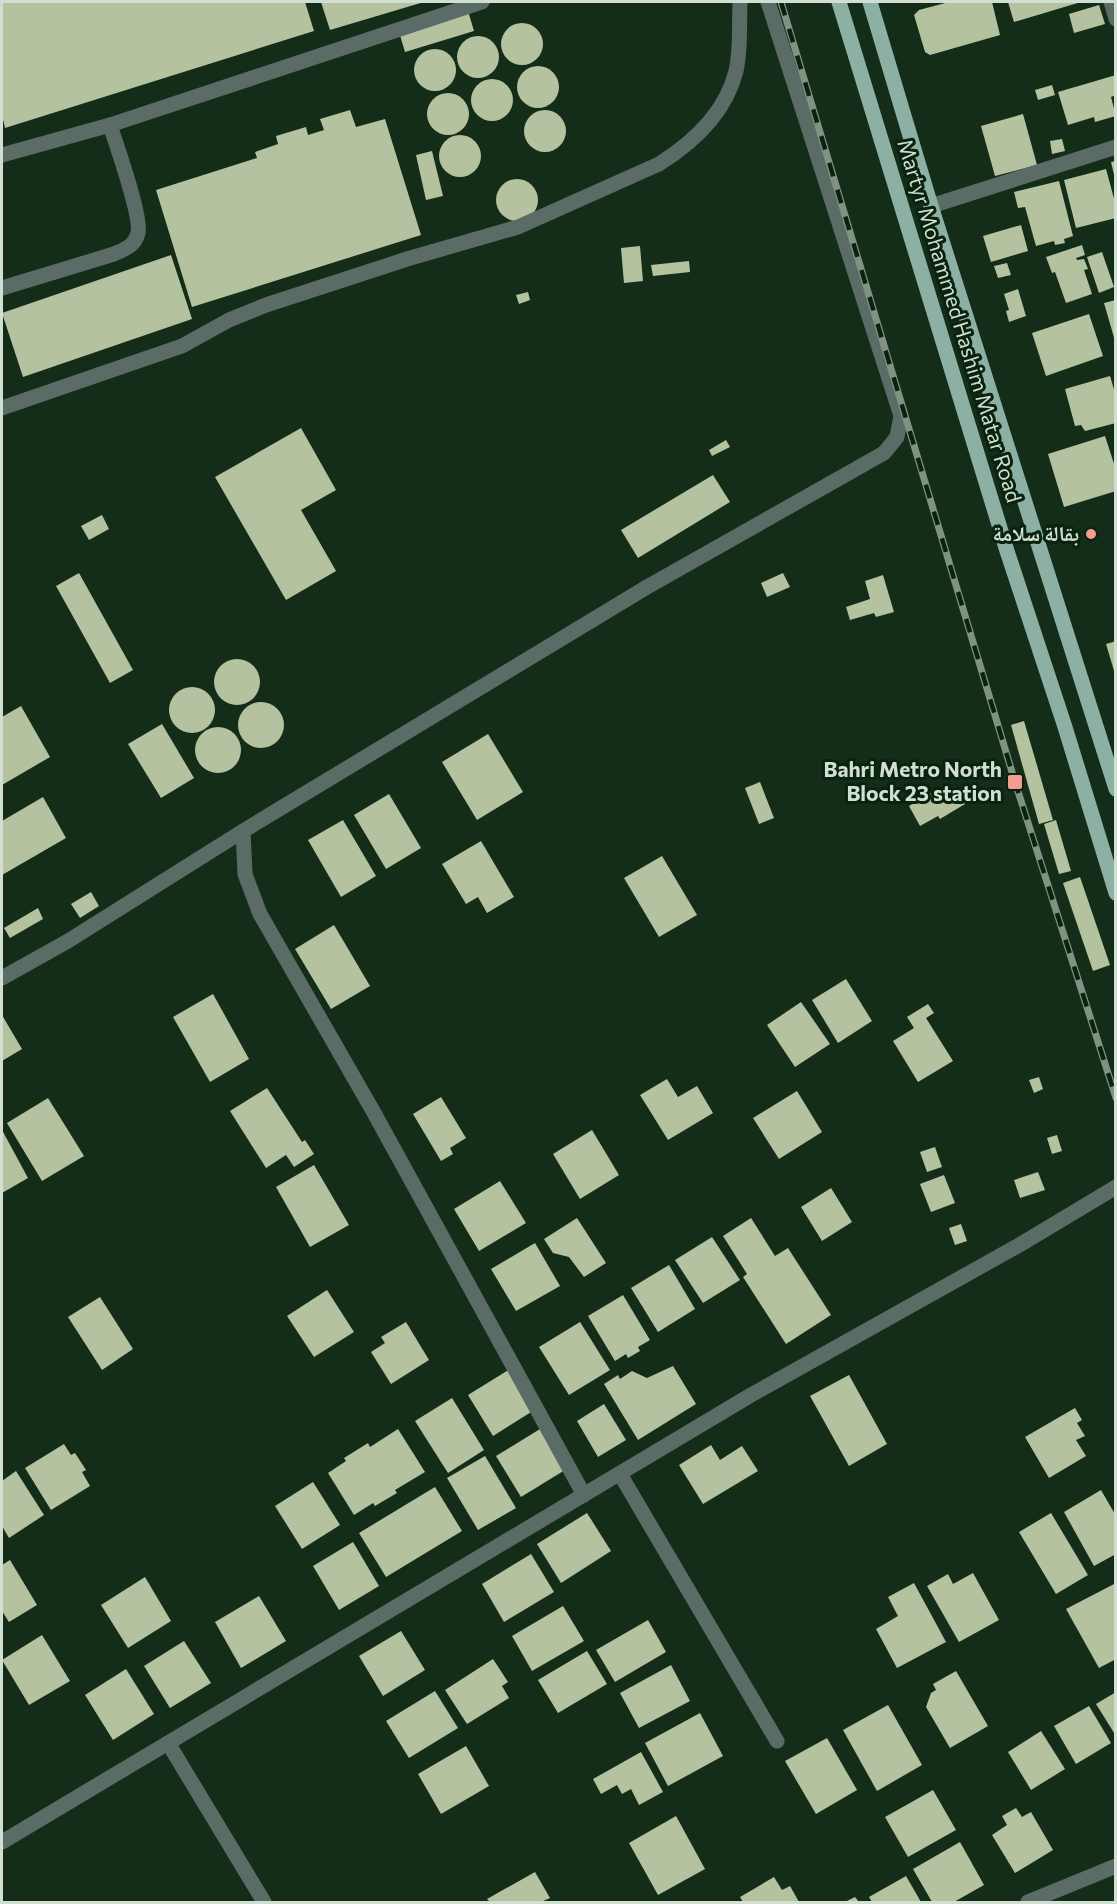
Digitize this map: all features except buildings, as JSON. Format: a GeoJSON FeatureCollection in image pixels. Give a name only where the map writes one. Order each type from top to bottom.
{"type":"FeatureCollection","features":[{"type":"Feature","properties":{"kind":"main road","name":"Martyr Mohammed Hashim Matar Road"},"geometry":{"type":"LineString","coordinates":[[839,2],[1007,551],[1065,727],[1116,893]]}},
{"type":"Feature","properties":{"kind":"main road","name":"Martyr Mohammed Hashim Matar Road"},"geometry":{"type":"LineString","coordinates":[[870,2],[931,206],[1109,747],[1116,789]]}},
{"type":"Feature","properties":{"kind":"street"},"geometry":{"type":"LineString","coordinates":[[2,155],[110,124],[482,2]]}},
{"type":"Feature","properties":{"kind":"street"},"geometry":{"type":"LineString","coordinates":[[2,408],[182,346],[229,320],[256,309],[407,259],[518,227],[659,164],[680,151],[699,134],[715,115],[728,93],[736,70],[740,2]]}},
{"type":"Feature","properties":{"kind":"street"},"geometry":{"type":"LineString","coordinates":[[2,978],[68,941],[243,831],[647,587],[789,505],[875,459],[891,446],[900,427],[901,416],[768,2]]}},
{"type":"Feature","properties":{"kind":"street"},"geometry":{"type":"LineString","coordinates":[[1111,2],[1116,19]]}},
{"type":"Feature","properties":{"kind":"street"},"geometry":{"type":"LineString","coordinates":[[2,288],[114,254],[131,246],[138,233],[137,215],[110,124]]}},
{"type":"Feature","properties":{"kind":"street"},"geometry":{"type":"LineString","coordinates":[[931,206],[1116,147]]}},
{"type":"Feature","properties":{"kind":"street"},"geometry":{"type":"LineString","coordinates":[[243,831],[245,874],[260,914],[373,1111],[584,1495]]}},
{"type":"Feature","properties":{"kind":"street"},"geometry":{"type":"LineString","coordinates":[[2,1842],[752,1395],[1020,1244],[1116,1187]]}},
{"type":"Feature","properties":{"kind":"street"},"geometry":{"type":"LineString","coordinates":[[620,1474],[777,1741]]}},
{"type":"Feature","properties":{"kind":"street"},"geometry":{"type":"LineString","coordinates":[[168,1743],[264,1902]]}},
{"type":"Feature","properties":{"kind":"street"},"geometry":{"type":"LineString","coordinates":[[1028,1902],[1116,1866]]}},
{"type":"Feature","properties":{"kind":"railway"},"geometry":{"type":"LineString","coordinates":[[781,2],[1015,782],[1116,1098]]}},
{"type":"Feature","properties":{"kind":"place","name":"بقالة سلامة"},"geometry":{"type":"Point","coordinates":[1091,534]}},
{"type":"Feature","properties":{"kind":"place","name":"Bahri Metro North Block 23 station"},"geometry":{"type":"Point","coordinates":[1015,782]}}]}
